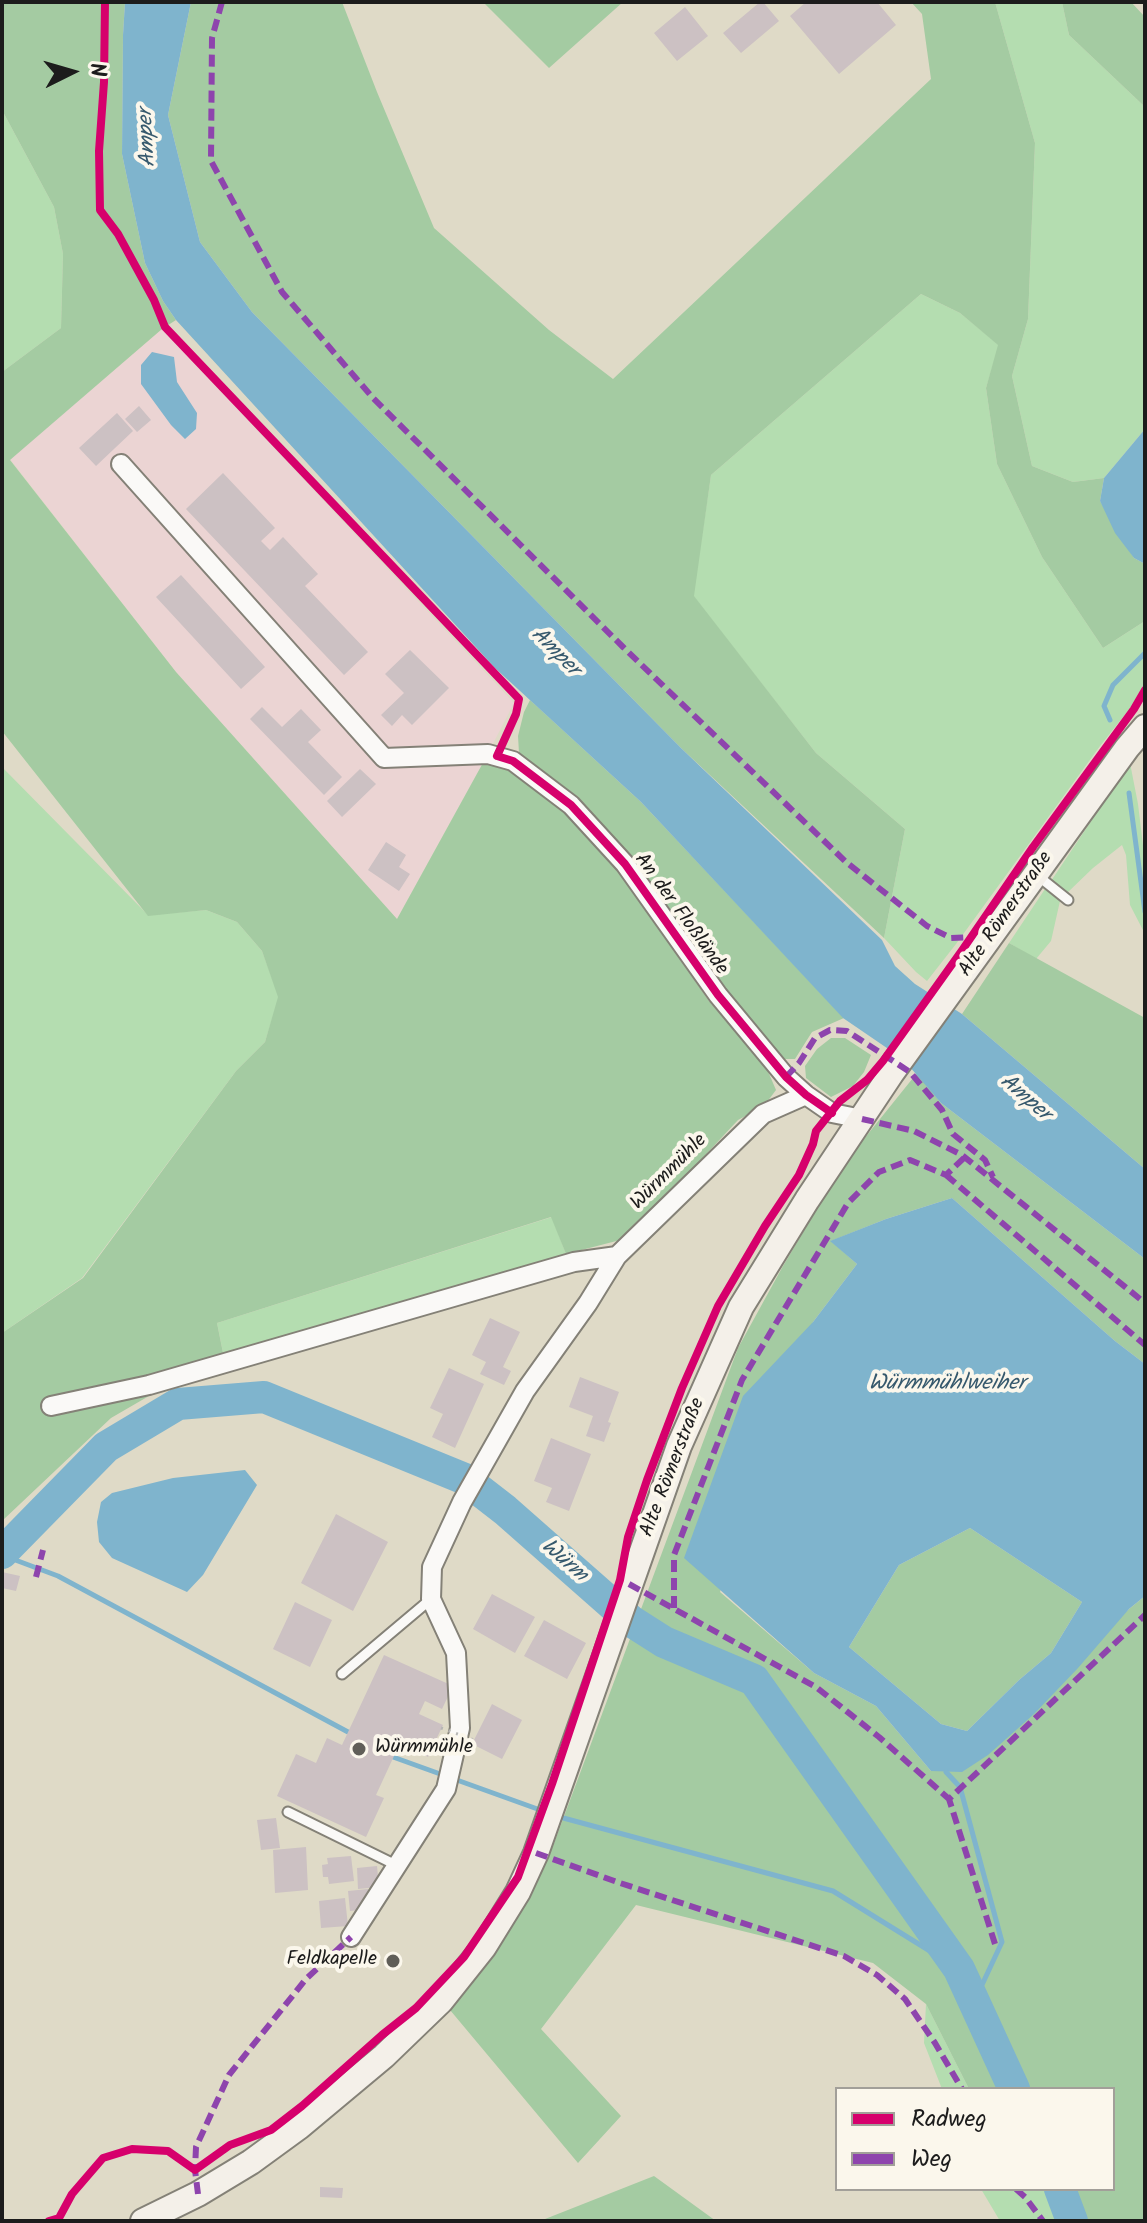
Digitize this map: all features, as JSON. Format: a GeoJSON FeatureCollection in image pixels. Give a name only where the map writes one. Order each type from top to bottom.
{"type":"FeatureCollection","features":[{"type":"Feature","properties":{"kind":"main road","name":"Alte Römerstraße"},"geometry":{"type":"LineString","coordinates":[[143,2221],[174,2215],[299,2127],[384,2056],[441,2001],[484,1947],[518,1892],[545,1830],[679,1446],[741,1307],[807,1200],[891,1074],[1145,727]]}},
{"type":"Feature","properties":{"kind":"street","name":"An der Floßlände"},"geometry":{"type":"LineString","coordinates":[[121,464],[384,758],[474,754],[513,761],[571,805],[625,864],[718,995],[786,1077],[832,1113],[862,1119]]}},
{"type":"Feature","properties":{"kind":"street","name":"Würmmühle"},"geometry":{"type":"LineString","coordinates":[[431,1599],[432,1567],[462,1502],[525,1391],[588,1303],[617,1256],[763,1114],[806,1095]]}},
{"type":"Feature","properties":{"kind":"street"},"geometry":{"type":"LineString","coordinates":[[51,1406],[149,1385],[574,1262],[617,1256]]}},
{"type":"Feature","properties":{"kind":"street"},"geometry":{"type":"LineString","coordinates":[[351,1937],[446,1789],[455,1751],[460,1728],[456,1653],[431,1599]]}},
{"type":"Feature","properties":{"kind":"lane"},"geometry":{"type":"LineString","coordinates":[[1035,874],[1068,900]]}},
{"type":"Feature","properties":{"kind":"lane"},"geometry":{"type":"LineString","coordinates":[[342,1674],[431,1599]]}},
{"type":"Feature","properties":{"kind":"lane"},"geometry":{"type":"LineString","coordinates":[[288,1812],[398,1866]]}},
{"type":"Feature","properties":{"kind":"path"},"geometry":{"type":"LineString","coordinates":[[441,1728],[474,1740]]}},
{"type":"Feature","properties":{"kind":"shaded area"},"geometry":{"type":"Polygon","coordinates":[[[162,329],[514,703],[397,919],[176,672],[10,459],[162,329]]]}},
{"type":"Feature","properties":{"kind":"green space"},"geometry":{"type":"Polygon","coordinates":[[[2,2],[125,2],[122,154],[145,263],[176,320],[10,460],[176,672],[397,919],[484,761],[508,770],[566,812],[618,870],[709,1001],[767,1069],[776,1090],[764,1106],[738,1120],[628,1238],[566,1254],[551,1217],[217,1323],[223,1353],[111,1418],[2,1521],[2,1333],[83,1278],[236,1071],[265,1042],[278,997],[262,951],[237,922],[206,910],[148,916],[2,731],[2,372],[61,328],[63,254],[54,207],[2,110],[2,2]]]}},
{"type":"Feature","properties":{"kind":"green space"},"geometry":{"type":"Polygon","coordinates":[[[191,2],[342,2],[434,228],[549,330],[613,379],[931,79],[922,14],[911,2],[995,2],[1035,143],[1028,319],[1012,376],[1032,466],[1073,482],[1104,478],[1100,501],[1134,558],[1145,564],[1145,621],[1103,648],[1042,557],[997,464],[986,388],[998,345],[960,313],[921,294],[711,475],[694,596],[816,753],[905,829],[884,938],[681,748],[252,312],[200,242],[168,115],[191,2]]]}},
{"type":"Feature","properties":{"kind":"green space"},"geometry":{"type":"Polygon","coordinates":[[[483,2],[623,2],[549,68],[483,2]]]}},
{"type":"Feature","properties":{"kind":"green space"},"geometry":{"type":"Polygon","coordinates":[[[995,2],[1062,2],[1069,35],[1145,107],[1145,429],[1104,478],[1073,482],[1032,466],[1012,376],[1028,319],[1035,143],[995,2]]]}},
{"type":"Feature","properties":{"kind":"green space"},"geometry":{"type":"Polygon","coordinates":[[[1062,2],[1131,2],[1145,17],[1145,107],[1069,35],[1062,2]]]}},
{"type":"Feature","properties":{"kind":"green space"},"geometry":{"type":"Polygon","coordinates":[[[2,110],[54,207],[63,254],[61,328],[2,372],[2,110]]]}},
{"type":"Feature","properties":{"kind":"green space"},"geometry":{"type":"Polygon","coordinates":[[[921,294],[960,313],[999,345],[986,388],[997,464],[1042,557],[1103,648],[1145,621],[1145,682],[1131,707],[927,981],[884,938],[905,829],[816,753],[693,596],[711,475],[921,294]]]}},
{"type":"Feature","properties":{"kind":"green space"},"geometry":{"type":"Polygon","coordinates":[[[530,700],[641,802],[844,1018],[812,1032],[795,1059],[784,1059],[725,989],[631,856],[578,797],[519,753],[518,736],[530,700]]]}},
{"type":"Feature","properties":{"kind":"green space"},"geometry":{"type":"Polygon","coordinates":[[[1130,763],[1145,862],[1145,934],[1130,905],[1126,855],[1122,845],[1066,894],[1051,881],[1130,763]]]}},
{"type":"Feature","properties":{"kind":"green space"},"geometry":{"type":"Polygon","coordinates":[[[2,767],[148,915],[206,910],[237,922],[262,951],[279,997],[265,1042],[236,1071],[82,1278],[2,1333],[2,767]]]}},
{"type":"Feature","properties":{"kind":"green space"},"geometry":{"type":"Polygon","coordinates":[[[1045,889],[1060,901],[1051,941],[1036,959],[1009,943],[1045,889]]]}},
{"type":"Feature","properties":{"kind":"green space"},"geometry":{"type":"Polygon","coordinates":[[[1009,943],[1145,1018],[1145,1169],[962,1014],[1009,943]]]}},
{"type":"Feature","properties":{"kind":"green space"},"geometry":{"type":"Polygon","coordinates":[[[831,1038],[845,1038],[871,1055],[864,1072],[853,1086],[831,1097],[806,1078],[805,1066],[817,1049],[831,1038]]]}},
{"type":"Feature","properties":{"kind":"green space"},"geometry":{"type":"Polygon","coordinates":[[[917,1073],[941,1103],[1145,1259],[1145,1364],[952,1198],[831,1241],[857,1264],[813,1322],[720,1592],[814,1673],[876,1706],[931,1771],[1145,1596],[1145,2221],[1064,2221],[1044,2191],[1115,2191],[1115,2087],[968,2087],[926,2004],[873,1963],[636,1905],[541,2029],[621,2116],[578,2163],[450,2010],[553,1846],[738,1348],[843,1165],[917,1073]]]}},
{"type":"Feature","properties":{"kind":"green space"},"geometry":{"type":"Polygon","coordinates":[[[552,1217],[566,1254],[223,1353],[217,1323],[552,1217]]]}},
{"type":"Feature","properties":{"kind":"green space"},"geometry":{"type":"Polygon","coordinates":[[[970,1528],[1082,1602],[1051,1653],[967,1731],[941,1724],[849,1647],[899,1565],[970,1528]]]}},
{"type":"Feature","properties":{"kind":"green space"},"geometry":{"type":"Polygon","coordinates":[[[926,2004],[968,2087],[941,2087],[924,2043],[926,2004]]]}},
{"type":"Feature","properties":{"kind":"green space"},"geometry":{"type":"Polygon","coordinates":[[[654,2176],[716,2221],[540,2221],[654,2176]]]}},
{"type":"Feature","properties":{"kind":"green space"},"geometry":{"type":"Polygon","coordinates":[[[982,2191],[1044,2191],[1064,2221],[1000,2221],[982,2191]]]}},
{"type":"Feature","properties":{"kind":"water","name":"Amper"},"geometry":{"type":"Polygon","coordinates":[[[125,2],[191,2],[168,115],[200,242],[252,312],[681,748],[882,940],[895,966],[915,984],[962,1014],[1145,1169],[1145,1259],[941,1103],[903,1059],[843,1018],[641,802],[495,668],[176,320],[145,263],[122,154],[125,2]]]}},
{"type":"Feature","properties":{"kind":"water"},"geometry":{"type":"Polygon","coordinates":[[[152,352],[174,357],[177,382],[197,413],[196,429],[185,439],[141,384],[141,365],[152,352]]]}},
{"type":"Feature","properties":{"kind":"water"},"geometry":{"type":"Polygon","coordinates":[[[1145,429],[1145,564],[1134,558],[1115,533],[1100,501],[1104,478],[1145,429]]]}},
{"type":"Feature","properties":{"kind":"water","name":"Würmmühlweiher"},"geometry":{"type":"Polygon","coordinates":[[[952,1198],[1145,1364],[1145,1596],[1129,1609],[1034,1714],[988,1755],[962,1772],[931,1771],[876,1706],[814,1673],[684,1558],[743,1396],[813,1322],[857,1264],[830,1241],[952,1198]],[[970,1528],[899,1565],[849,1647],[941,1724],[967,1731],[1051,1653],[1082,1602],[970,1528]]]}},
{"type":"Feature","properties":{"kind":"water"},"geometry":{"type":"Polygon","coordinates":[[[245,1470],[257,1485],[203,1575],[187,1592],[112,1558],[99,1542],[97,1522],[101,1502],[112,1493],[173,1478],[245,1470]]]}},
{"type":"Feature","properties":{"kind":"building"},"geometry":{"type":"Polygon","coordinates":[[[760,2],[779,21],[741,53],[723,33],[760,2]]]}},
{"type":"Feature","properties":{"kind":"building"},"geometry":{"type":"Polygon","coordinates":[[[806,2],[877,2],[896,25],[839,74],[790,16],[806,2]]]}},
{"type":"Feature","properties":{"kind":"building"},"geometry":{"type":"Polygon","coordinates":[[[685,7],[708,36],[677,61],[654,33],[685,7]]]}},
{"type":"Feature","properties":{"kind":"building"},"geometry":{"type":"Polygon","coordinates":[[[139,406],[151,420],[137,432],[125,419],[139,406]]]}},
{"type":"Feature","properties":{"kind":"building"},"geometry":{"type":"Polygon","coordinates":[[[117,413],[133,431],[96,466],[79,448],[117,413]]]}},
{"type":"Feature","properties":{"kind":"building"},"geometry":{"type":"Polygon","coordinates":[[[223,473],[275,528],[261,541],[270,550],[283,537],[318,574],[305,586],[368,652],[344,675],[186,509],[223,473]]]}},
{"type":"Feature","properties":{"kind":"building"},"geometry":{"type":"Polygon","coordinates":[[[181,575],[265,667],[241,689],[156,597],[181,575]]]}},
{"type":"Feature","properties":{"kind":"building"},"geometry":{"type":"Polygon","coordinates":[[[410,650],[449,688],[412,725],[402,715],[392,726],[381,715],[404,693],[385,674],[410,650]]]}},
{"type":"Feature","properties":{"kind":"building"},"geometry":{"type":"Polygon","coordinates":[[[262,707],[282,727],[301,709],[321,730],[308,742],[342,777],[324,795],[250,719],[262,707]]]}},
{"type":"Feature","properties":{"kind":"building"},"geometry":{"type":"Polygon","coordinates":[[[360,769],[376,784],[342,817],[327,801],[360,769]]]}},
{"type":"Feature","properties":{"kind":"building"},"geometry":{"type":"Polygon","coordinates":[[[386,842],[406,855],[399,867],[410,874],[399,891],[368,870],[386,842]]]}},
{"type":"Feature","properties":{"kind":"building"},"geometry":{"type":"Polygon","coordinates":[[[490,1318],[520,1332],[503,1367],[511,1371],[504,1385],[480,1374],[486,1362],[472,1355],[490,1318]]]}},
{"type":"Feature","properties":{"kind":"building"},"geometry":{"type":"Polygon","coordinates":[[[449,1368],[484,1384],[455,1448],[432,1437],[443,1414],[430,1408],[449,1368]]]}},
{"type":"Feature","properties":{"kind":"building"},"geometry":{"type":"Polygon","coordinates":[[[580,1377],[619,1392],[604,1442],[586,1436],[593,1416],[569,1407],[580,1377]]]}},
{"type":"Feature","properties":{"kind":"building"},"geometry":{"type":"Polygon","coordinates":[[[551,1438],[591,1454],[569,1511],[546,1502],[552,1488],[534,1481],[551,1438]]]}},
{"type":"Feature","properties":{"kind":"building"},"geometry":{"type":"Polygon","coordinates":[[[336,1514],[388,1542],[353,1611],[301,1583],[336,1514]]]}},
{"type":"Feature","properties":{"kind":"building"},"geometry":{"type":"Polygon","coordinates":[[[2,1572],[20,1576],[16,1591],[2,1588],[2,1572]]]}},
{"type":"Feature","properties":{"kind":"building"},"geometry":{"type":"Polygon","coordinates":[[[492,1594],[535,1617],[515,1653],[473,1629],[492,1594]]]}},
{"type":"Feature","properties":{"kind":"building"},"geometry":{"type":"Polygon","coordinates":[[[295,1602],[332,1620],[310,1667],[273,1649],[295,1602]]]}},
{"type":"Feature","properties":{"kind":"building"},"geometry":{"type":"Polygon","coordinates":[[[544,1620],[586,1643],[567,1679],[524,1656],[544,1620]]]}},
{"type":"Feature","properties":{"kind":"building","name":"Würmmühle"},"geometry":{"type":"Polygon","coordinates":[[[384,1655],[453,1686],[442,1709],[425,1701],[419,1714],[443,1725],[428,1757],[400,1743],[376,1795],[384,1798],[366,1837],[277,1796],[296,1754],[316,1763],[327,1738],[342,1745],[384,1655]]]}},
{"type":"Feature","properties":{"kind":"building"},"geometry":{"type":"Polygon","coordinates":[[[492,1704],[522,1720],[502,1759],[472,1744],[492,1704]]]}},
{"type":"Feature","properties":{"kind":"building"},"geometry":{"type":"Polygon","coordinates":[[[276,1818],[280,1848],[261,1850],[257,1820],[276,1818]]]}},
{"type":"Feature","properties":{"kind":"building"},"geometry":{"type":"Polygon","coordinates":[[[306,1847],[308,1890],[275,1893],[273,1850],[306,1847]]]}},
{"type":"Feature","properties":{"kind":"building"},"geometry":{"type":"Polygon","coordinates":[[[351,1856],[354,1881],[329,1884],[328,1877],[323,1877],[322,1865],[328,1864],[327,1858],[351,1856]]]}},
{"type":"Feature","properties":{"kind":"building"},"geometry":{"type":"Polygon","coordinates":[[[377,1866],[379,1887],[358,1889],[357,1868],[377,1866]]]}},
{"type":"Feature","properties":{"kind":"building"},"geometry":{"type":"Polygon","coordinates":[[[368,1889],[370,1909],[350,1911],[348,1891],[368,1889]]]}},
{"type":"Feature","properties":{"kind":"building"},"geometry":{"type":"Polygon","coordinates":[[[345,1898],[348,1926],[321,1928],[319,1901],[345,1898]]]}},
{"type":"Feature","properties":{"kind":"building","name":"Feldkapelle"},"geometry":{"type":"Polygon","coordinates":[[[392,1953],[401,1959],[394,1970],[385,1963],[392,1953]]]}},
{"type":"Feature","properties":{"kind":"building"},"geometry":{"type":"Polygon","coordinates":[[[320,2187],[343,2188],[342,2198],[320,2197],[320,2187]]]}},
{"type":"Feature","properties":{"kind":"waterway"},"geometry":{"type":"LineString","coordinates":[[1110,720],[1104,706],[1113,685],[1145,653]]}},
{"type":"Feature","properties":{"kind":"waterway"},"geometry":{"type":"LineString","coordinates":[[1129,793],[1145,912]]}},
{"type":"Feature","properties":{"kind":"waterway","name":"Würm"},"geometry":{"type":"LineString","coordinates":[[2,1553],[106,1447],[178,1404],[264,1397],[465,1479],[505,1510],[631,1621],[664,1642],[754,1680],[959,1969],[1013,2087]]}},
{"type":"Feature","properties":{"kind":"waterway"},"geometry":{"type":"LineString","coordinates":[[2,1555],[58,1576],[348,1732]]}},
{"type":"Feature","properties":{"kind":"waterway"},"geometry":{"type":"LineString","coordinates":[[393,1757],[543,1811]]}},
{"type":"Feature","properties":{"kind":"waterway"},"geometry":{"type":"LineString","coordinates":[[946,1772],[960,1787],[1002,1942],[974,2002]]}},
{"type":"Feature","properties":{"kind":"waterway"},"geometry":{"type":"LineString","coordinates":[[556,1816],[833,1891],[959,1969]]}},
{"type":"Feature","properties":{"kind":"waterway","name":"Würm"},"geometry":{"type":"LineString","coordinates":[[1061,2191],[1072,2221]]}},
{"type":"Feature","properties":{"kind":"marked path"},"geometry":{"type":"LineString","coordinates":[[222,2],[212,38],[211,161],[282,292],[373,398],[623,647],[846,862],[927,926],[951,938],[971,937]]}},
{"type":"Feature","properties":{"kind":"marked path"},"geometry":{"type":"LineString","coordinates":[[786,1077],[815,1038],[830,1030],[847,1031],[910,1072],[942,1110],[953,1134],[985,1160],[993,1177]]}},
{"type":"Feature","properties":{"kind":"marked path"},"geometry":{"type":"LineString","coordinates":[[862,1119],[914,1131],[962,1155],[1145,1303]]}},
{"type":"Feature","properties":{"kind":"marked path"},"geometry":{"type":"LineString","coordinates":[[674,1608],[674,1555],[742,1380],[848,1203],[879,1172],[910,1160],[946,1175],[965,1157]]}},
{"type":"Feature","properties":{"kind":"marked path"},"geometry":{"type":"LineString","coordinates":[[946,1175],[1145,1345]]}},
{"type":"Feature","properties":{"kind":"marked path"},"geometry":{"type":"LineString","coordinates":[[36,1577],[43,1550]]}},
{"type":"Feature","properties":{"kind":"marked path"},"geometry":{"type":"LineString","coordinates":[[629,1584],[816,1687],[949,1799]]}},
{"type":"Feature","properties":{"kind":"marked path"},"geometry":{"type":"LineString","coordinates":[[995,1944],[949,1799],[1145,1615]]}},
{"type":"Feature","properties":{"kind":"marked path"},"geometry":{"type":"LineString","coordinates":[[536,1853],[844,1956],[877,1975],[905,1999],[961,2087]]}},
{"type":"Feature","properties":{"kind":"marked path"},"geometry":{"type":"LineString","coordinates":[[198,2194],[196,2147],[229,2075],[306,1979],[351,1937]]}},
{"type":"Feature","properties":{"kind":"marked path"},"geometry":{"type":"LineString","coordinates":[[1018,2191],[1043,2221]]}},
{"type":"Feature","properties":{"kind":"cycle path"},"geometry":{"type":"LineString","coordinates":[[105,2],[99,151],[100,210],[118,234],[165,327],[519,699],[516,714],[497,756],[513,761],[571,805],[625,864],[718,995],[786,1077],[832,1113]]}},
{"type":"Feature","properties":{"kind":"cycle path"},"geometry":{"type":"LineString","coordinates":[[49,2221],[59,2218],[72,2194],[103,2158],[132,2149],[168,2151],[195,2170],[230,2145],[271,2130],[416,2008],[464,1957],[518,1877],[620,1580],[628,1537],[647,1480],[718,1306],[799,1175],[816,1131],[840,1101],[867,1080],[883,1061],[1145,690]]}},
{"type":"Feature","properties":{"kind":"place","name":"Würmmühle"},"geometry":{"type":"Point","coordinates":[359,1749]}},
{"type":"Feature","properties":{"kind":"place","name":"Feldkapelle"},"geometry":{"type":"Point","coordinates":[393,1961]}}]}
